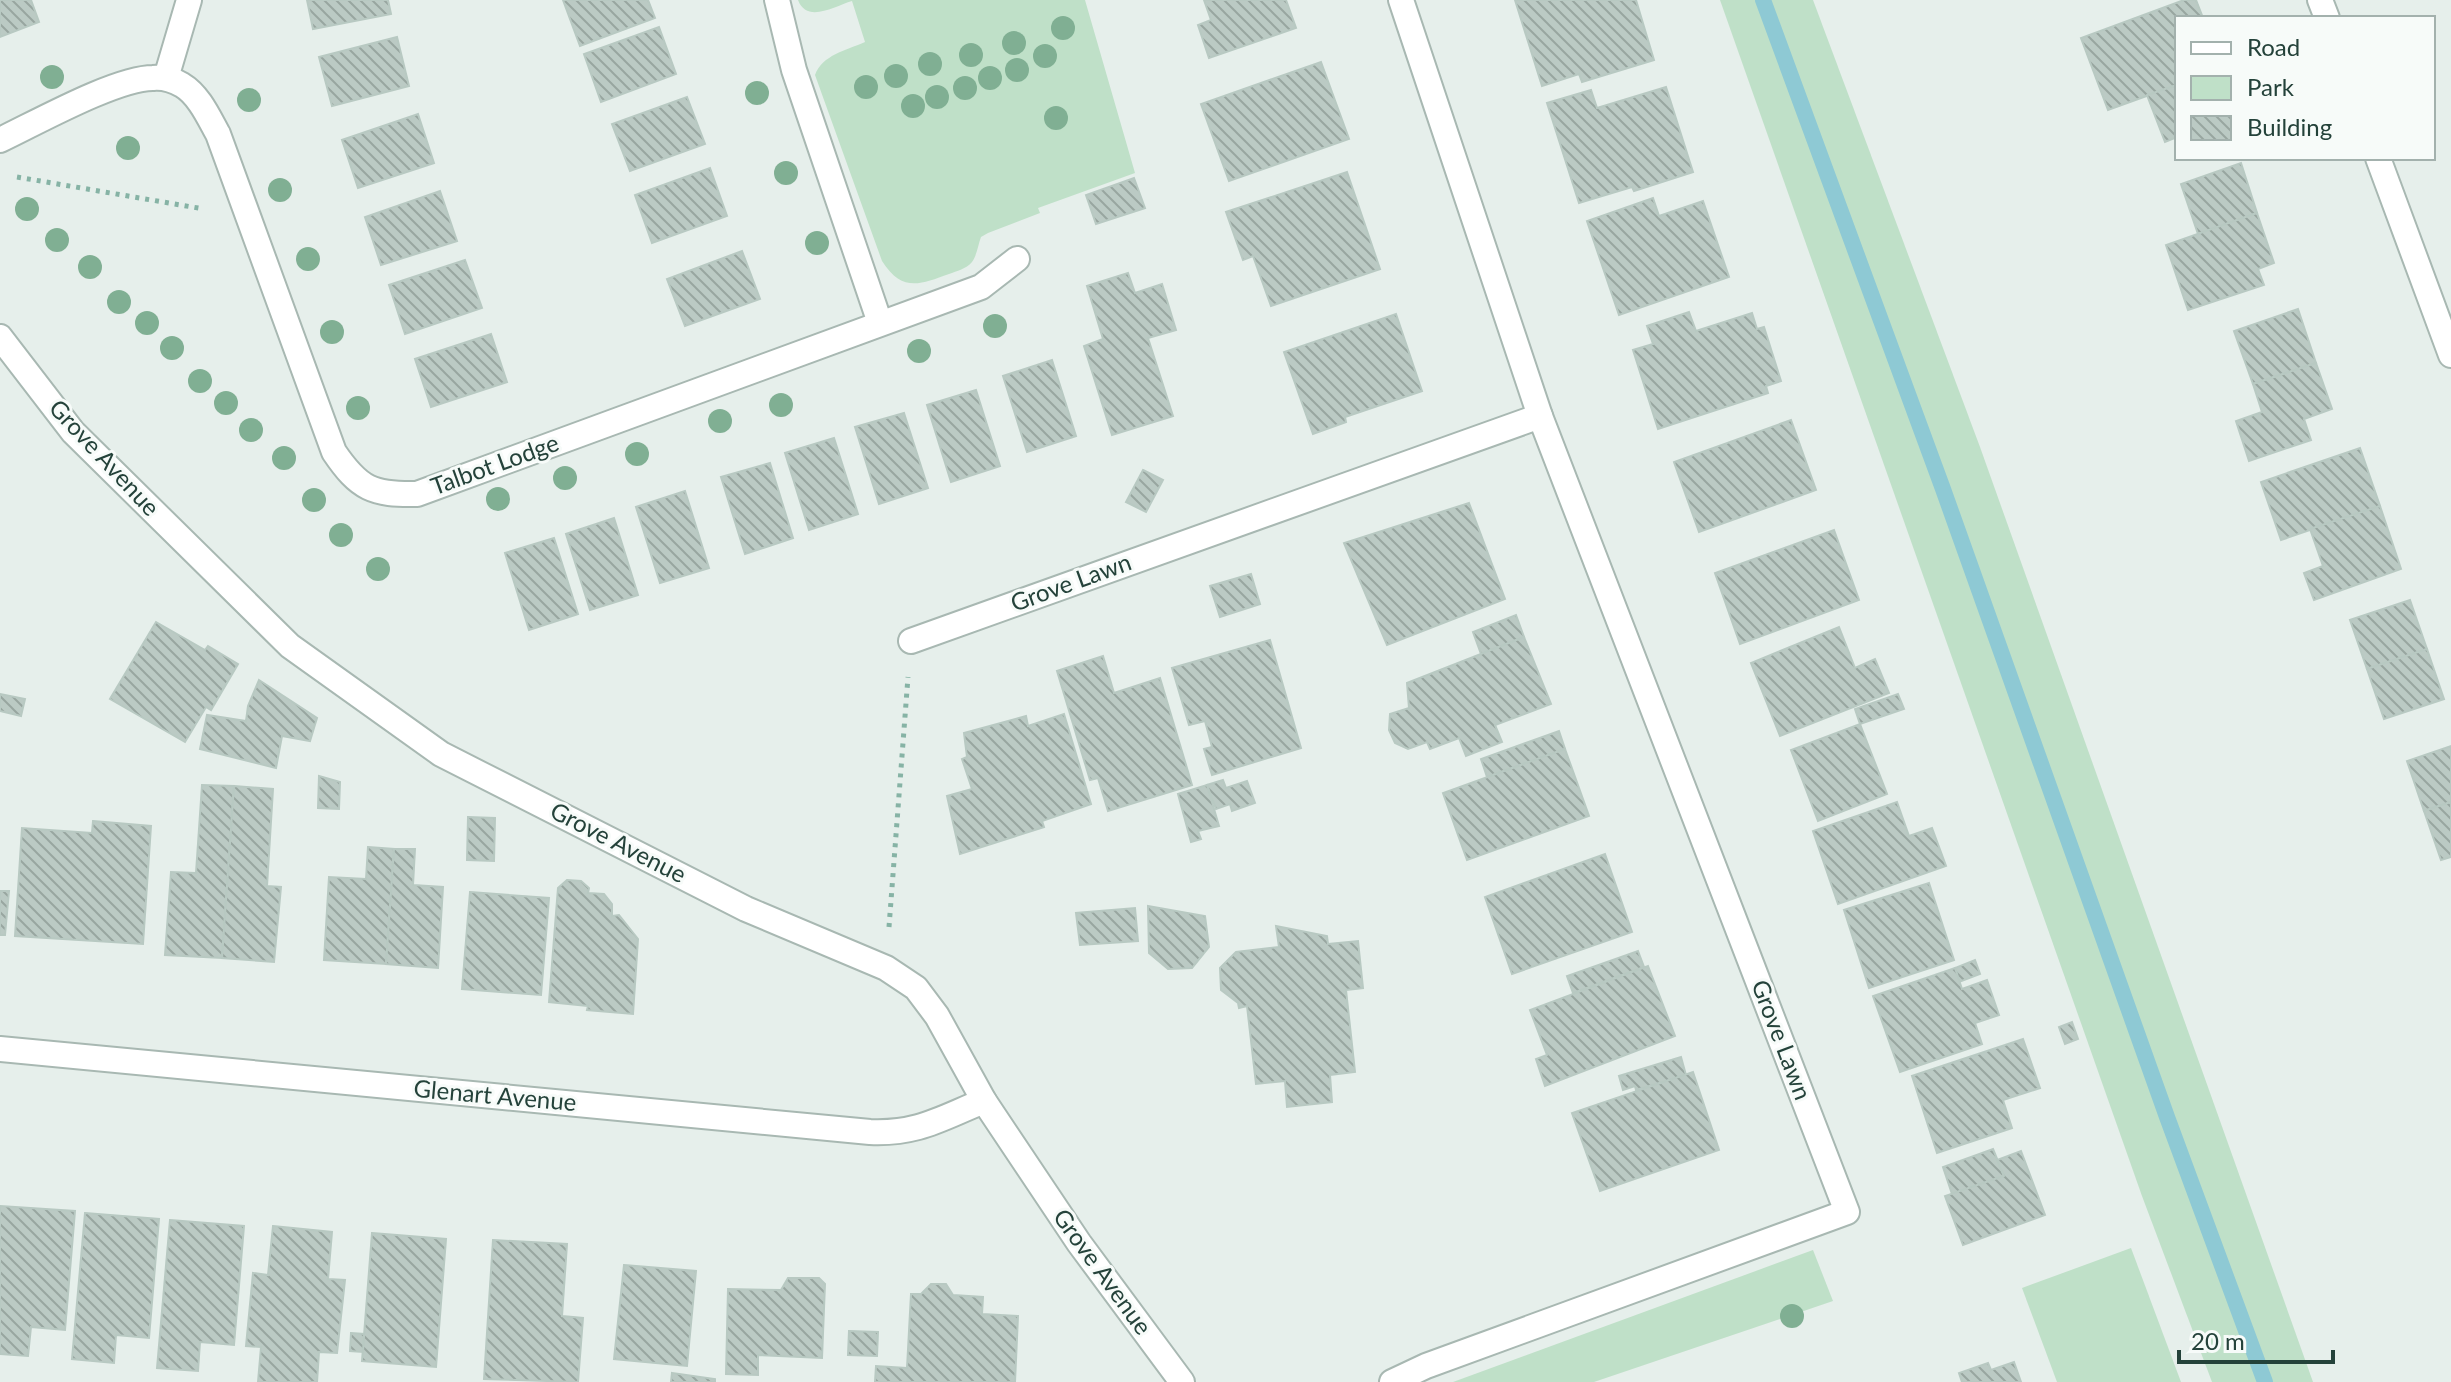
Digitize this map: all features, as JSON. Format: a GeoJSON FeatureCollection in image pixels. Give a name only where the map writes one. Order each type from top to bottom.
{"type":"FeatureCollection","features":[{"type":"Feature","properties":{"kind":"street"},"geometry":{"type":"LineString","coordinates":[[0,140],[126,82],[150,77],[166,78],[189,0]]}},
{"type":"Feature","properties":{"kind":"street"},"geometry":{"type":"LineString","coordinates":[[777,0],[794,70],[880,323]]}},
{"type":"Feature","properties":{"kind":"street","name":"Grove Lawn"},"geometry":{"type":"LineString","coordinates":[[1392,1382],[1426,1366],[1847,1212],[1540,416],[1401,0]]}},
{"type":"Feature","properties":{"kind":"street","name":"Talbot Lodge"},"geometry":{"type":"LineString","coordinates":[[166,78],[186,87],[203,107],[218,134],[334,452],[363,487],[385,495],[417,494],[981,287],[1017,259]]}},
{"type":"Feature","properties":{"kind":"street"},"geometry":{"type":"LineString","coordinates":[[2379,160],[2444,312],[2451,355]]}},
{"type":"Feature","properties":{"kind":"street","name":"Grove Avenue"},"geometry":{"type":"LineString","coordinates":[[0,337],[73,432],[290,646],[441,754],[746,909],[886,968],[916,988],[937,1016],[984,1101],[1079,1243],[1182,1382]]}},
{"type":"Feature","properties":{"kind":"street","name":"Grove Lawn"},"geometry":{"type":"LineString","coordinates":[[911,641],[1540,416]]}},
{"type":"Feature","properties":{"kind":"street","name":"Glenart Avenue"},"geometry":{"type":"LineString","coordinates":[[0,1049],[870,1132],[898,1133],[924,1128],[984,1101]]}},
{"type":"Feature","properties":{"kind":"path"},"geometry":{"type":"LineString","coordinates":[[8,172],[16,177],[248,217]]}},
{"type":"Feature","properties":{"kind":"path"},"geometry":{"type":"LineString","coordinates":[[886,968],[911,641]]}},
{"type":"Feature","properties":{"kind":"green space"},"geometry":{"type":"Polygon","coordinates":[[[798,0],[1085,0],[1135,173],[1038,208],[1040,213],[988,233],[981,237],[972,262],[961,270],[920,283],[904,282],[889,271],[882,261],[815,75],[829,58],[865,42],[852,1],[815,12],[802,7],[798,0]]]}},
{"type":"Feature","properties":{"kind":"green space"},"geometry":{"type":"Polygon","coordinates":[[[1720,0],[1813,0],[1980,447],[2313,1382],[2212,1382],[2142,1196],[1720,0]]]}},
{"type":"Feature","properties":{"kind":"green space"},"geometry":{"type":"Polygon","coordinates":[[[2131,1248],[2181,1382],[2057,1382],[2022,1288],[2131,1248]]]}},
{"type":"Feature","properties":{"kind":"green space"},"geometry":{"type":"Polygon","coordinates":[[[1813,1250],[1833,1301],[1594,1382],[1453,1382],[1813,1250]]]}},
{"type":"Feature","properties":{"kind":"building"},"geometry":{"type":"Polygon","coordinates":[[[0,0],[31,0],[39,22],[0,37],[0,0]]]}},
{"type":"Feature","properties":{"kind":"building"},"geometry":{"type":"Polygon","coordinates":[[[307,0],[388,0],[391,14],[313,29],[307,0]]]}},
{"type":"Feature","properties":{"kind":"building"},"geometry":{"type":"Polygon","coordinates":[[[563,0],[648,0],[655,18],[580,46],[563,0]]]}},
{"type":"Feature","properties":{"kind":"building"},"geometry":{"type":"Polygon","coordinates":[[[1204,0],[1286,0],[1296,28],[1209,58],[1198,25],[1211,20],[1204,0]]]}},
{"type":"Feature","properties":{"kind":"building"},"geometry":{"type":"Polygon","coordinates":[[[1515,0],[1636,0],[1654,60],[1582,82],[1579,74],[1542,86],[1515,0]]]}},
{"type":"Feature","properties":{"kind":"building"},"geometry":{"type":"Polygon","coordinates":[[[2184,0],[2196,0],[2202,16],[2175,16],[2175,86],[2108,110],[2081,38],[2184,0]]]}},
{"type":"Feature","properties":{"kind":"building"},"geometry":{"type":"Polygon","coordinates":[[[659,27],[676,74],[601,102],[584,54],[659,27]]]}},
{"type":"Feature","properties":{"kind":"building"},"geometry":{"type":"Polygon","coordinates":[[[397,37],[409,86],[332,106],[319,57],[397,37]]]}},
{"type":"Feature","properties":{"kind":"building"},"geometry":{"type":"Polygon","coordinates":[[[1321,62],[1349,139],[1229,181],[1201,104],[1321,62]]]}},
{"type":"Feature","properties":{"kind":"building"},"geometry":{"type":"Polygon","coordinates":[[[2175,86],[2175,138],[2165,142],[2147,95],[2175,86]]]}},
{"type":"Feature","properties":{"kind":"building"},"geometry":{"type":"Polygon","coordinates":[[[1666,87],[1693,172],[1634,191],[1632,187],[1579,203],[1547,103],[1591,90],[1597,108],[1666,87]]]}},
{"type":"Feature","properties":{"kind":"building"},"geometry":{"type":"Polygon","coordinates":[[[687,97],[705,144],[630,171],[612,124],[687,97]]]}},
{"type":"Feature","properties":{"kind":"building"},"geometry":{"type":"Polygon","coordinates":[[[418,114],[434,163],[358,188],[342,140],[418,114]]]}},
{"type":"Feature","properties":{"kind":"building"},"geometry":{"type":"Polygon","coordinates":[[[2241,163],[2257,213],[2198,234],[2181,184],[2241,163]]]}},
{"type":"Feature","properties":{"kind":"building"},"geometry":{"type":"Polygon","coordinates":[[[710,168],[727,216],[652,243],[635,195],[710,168]]]}},
{"type":"Feature","properties":{"kind":"building"},"geometry":{"type":"Polygon","coordinates":[[[1347,172],[1380,269],[1271,306],[1253,256],[1243,260],[1226,212],[1347,172]]]}},
{"type":"Feature","properties":{"kind":"building"},"geometry":{"type":"Polygon","coordinates":[[[1134,178],[1145,208],[1096,224],[1086,195],[1134,178]]]}},
{"type":"Feature","properties":{"kind":"building"},"geometry":{"type":"Polygon","coordinates":[[[440,191],[457,241],[381,265],[365,217],[440,191]]]}},
{"type":"Feature","properties":{"kind":"building"},"geometry":{"type":"Polygon","coordinates":[[[1653,198],[1659,216],[1703,201],[1729,277],[1619,315],[1587,221],[1653,198]]]}},
{"type":"Feature","properties":{"kind":"building"},"geometry":{"type":"Polygon","coordinates":[[[2257,213],[2274,263],[2258,269],[2264,285],[2188,310],[2166,245],[2257,213]]]}},
{"type":"Feature","properties":{"kind":"building"},"geometry":{"type":"Polygon","coordinates":[[[742,251],[760,299],[685,326],[667,279],[742,251]]]}},
{"type":"Feature","properties":{"kind":"building"},"geometry":{"type":"Polygon","coordinates":[[[465,260],[482,308],[405,334],[389,285],[465,260]]]}},
{"type":"Feature","properties":{"kind":"building"},"geometry":{"type":"Polygon","coordinates":[[[1128,273],[1135,293],[1162,284],[1176,330],[1148,338],[1173,416],[1112,435],[1084,346],[1103,339],[1087,286],[1128,273]]]}},
{"type":"Feature","properties":{"kind":"building"},"geometry":{"type":"Polygon","coordinates":[[[2298,309],[2316,363],[2253,384],[2234,331],[2298,309]]]}},
{"type":"Feature","properties":{"kind":"building"},"geometry":{"type":"Polygon","coordinates":[[[1689,312],[1696,331],[1752,313],[1757,329],[1764,327],[1781,381],[1766,386],[1768,393],[1658,429],[1633,350],[1653,344],[1647,326],[1689,312]]]}},
{"type":"Feature","properties":{"kind":"building"},"geometry":{"type":"Polygon","coordinates":[[[1396,314],[1422,391],[1345,417],[1346,422],[1313,434],[1284,352],[1396,314]]]}},
{"type":"Feature","properties":{"kind":"building"},"geometry":{"type":"Polygon","coordinates":[[[491,334],[507,382],[431,407],[415,359],[491,334]]]}},
{"type":"Feature","properties":{"kind":"building"},"geometry":{"type":"Polygon","coordinates":[[[1052,360],[1076,436],[1027,452],[1003,376],[1052,360]]]}},
{"type":"Feature","properties":{"kind":"building"},"geometry":{"type":"Polygon","coordinates":[[[2316,363],[2332,409],[2304,419],[2311,440],[2249,461],[2236,421],[2262,412],[2253,384],[2316,363]]]}},
{"type":"Feature","properties":{"kind":"building"},"geometry":{"type":"Polygon","coordinates":[[[976,390],[1000,466],[951,482],[927,405],[976,390]]]}},
{"type":"Feature","properties":{"kind":"building"},"geometry":{"type":"Polygon","coordinates":[[[904,413],[928,488],[879,504],[855,427],[904,413]]]}},
{"type":"Feature","properties":{"kind":"building"},"geometry":{"type":"Polygon","coordinates":[[[1791,420],[1816,490],[1699,532],[1674,462],[1791,420]]]}},
{"type":"Feature","properties":{"kind":"building"},"geometry":{"type":"Polygon","coordinates":[[[834,438],[858,514],[809,530],[785,453],[834,438]]]}},
{"type":"Feature","properties":{"kind":"building"},"geometry":{"type":"Polygon","coordinates":[[[2360,448],[2380,506],[2281,540],[2261,482],[2360,448]]]}},
{"type":"Feature","properties":{"kind":"building"},"geometry":{"type":"Polygon","coordinates":[[[770,463],[793,538],[745,554],[721,477],[770,463]]]}},
{"type":"Feature","properties":{"kind":"building"},"geometry":{"type":"Polygon","coordinates":[[[1143,470],[1163,480],[1146,512],[1126,502],[1143,470]]]}},
{"type":"Feature","properties":{"kind":"building"},"geometry":{"type":"Polygon","coordinates":[[[685,491],[709,568],[660,583],[636,507],[685,491]]]}},
{"type":"Feature","properties":{"kind":"building"},"geometry":{"type":"Polygon","coordinates":[[[1469,503],[1505,599],[1387,645],[1344,543],[1469,503]]]}},
{"type":"Feature","properties":{"kind":"building"},"geometry":{"type":"Polygon","coordinates":[[[2380,506],[2401,569],[2314,600],[2304,573],[2323,566],[2310,529],[2380,506]]]}},
{"type":"Feature","properties":{"kind":"building"},"geometry":{"type":"Polygon","coordinates":[[[614,518],[638,595],[590,610],[566,534],[614,518]]]}},
{"type":"Feature","properties":{"kind":"building"},"geometry":{"type":"Polygon","coordinates":[[[1834,530],[1859,600],[1740,644],[1715,573],[1834,530]]]}},
{"type":"Feature","properties":{"kind":"building"},"geometry":{"type":"Polygon","coordinates":[[[554,538],[578,614],[529,630],[505,553],[554,538]]]}},
{"type":"Feature","properties":{"kind":"building"},"geometry":{"type":"Polygon","coordinates":[[[1251,574],[1260,604],[1220,617],[1210,586],[1251,574]]]}},
{"type":"Feature","properties":{"kind":"building"},"geometry":{"type":"Polygon","coordinates":[[[2410,600],[2427,649],[2367,669],[2350,620],[2410,600]]]}},
{"type":"Feature","properties":{"kind":"building"},"geometry":{"type":"Polygon","coordinates":[[[1516,615],[1524,637],[1481,654],[1473,632],[1516,615]]]}},
{"type":"Feature","properties":{"kind":"building"},"geometry":{"type":"Polygon","coordinates":[[[156,622],[205,650],[208,646],[238,664],[211,710],[206,707],[185,742],[110,699],[156,622]]]}},
{"type":"Feature","properties":{"kind":"building"},"geometry":{"type":"Polygon","coordinates":[[[1839,627],[1855,668],[1875,659],[1889,693],[1780,736],[1751,663],[1839,627]]]}},
{"type":"Feature","properties":{"kind":"building"},"geometry":{"type":"Polygon","coordinates":[[[1524,637],[1551,704],[1495,725],[1502,742],[1466,756],[1459,738],[1430,749],[1427,742],[1408,749],[1395,743],[1389,730],[1390,714],[1409,708],[1407,683],[1524,637]]]}},
{"type":"Feature","properties":{"kind":"building"},"geometry":{"type":"Polygon","coordinates":[[[1270,640],[1301,748],[1212,775],[1204,749],[1212,747],[1205,721],[1189,725],[1172,668],[1270,640]]]}},
{"type":"Feature","properties":{"kind":"building"},"geometry":{"type":"Polygon","coordinates":[[[2427,649],[2444,699],[2384,719],[2367,669],[2427,649]]]}},
{"type":"Feature","properties":{"kind":"building"},"geometry":{"type":"Polygon","coordinates":[[[1103,656],[1114,693],[1160,678],[1192,785],[1108,811],[1098,778],[1090,780],[1057,671],[1103,656]]]}},
{"type":"Feature","properties":{"kind":"building"},"geometry":{"type":"Polygon","coordinates":[[[259,680],[317,718],[310,741],[282,736],[276,768],[200,749],[207,715],[246,721],[248,706],[259,680]]]}},
{"type":"Feature","properties":{"kind":"building"},"geometry":{"type":"Polygon","coordinates":[[[0,694],[25,699],[21,716],[0,711],[0,694]]]}},
{"type":"Feature","properties":{"kind":"building"},"geometry":{"type":"Polygon","coordinates":[[[1898,694],[1904,709],[1860,724],[1855,709],[1898,694]]]}},
{"type":"Feature","properties":{"kind":"building"},"geometry":{"type":"Polygon","coordinates":[[[1064,714],[1091,804],[1042,821],[1044,827],[960,854],[947,796],[972,789],[962,759],[967,757],[964,733],[1026,716],[1028,726],[1064,714]]]}},
{"type":"Feature","properties":{"kind":"building"},"geometry":{"type":"Polygon","coordinates":[[[1860,724],[1887,794],[1818,821],[1791,750],[1860,724]]]}},
{"type":"Feature","properties":{"kind":"building"},"geometry":{"type":"Polygon","coordinates":[[[1559,731],[1565,749],[1487,777],[1481,759],[1559,731]]]}},
{"type":"Feature","properties":{"kind":"building"},"geometry":{"type":"Polygon","coordinates":[[[2451,746],[2451,802],[2424,811],[2407,761],[2451,746]]]}},
{"type":"Feature","properties":{"kind":"building"},"geometry":{"type":"Polygon","coordinates":[[[1565,749],[1589,816],[1467,860],[1443,793],[1565,749]]]}},
{"type":"Feature","properties":{"kind":"building"},"geometry":{"type":"Polygon","coordinates":[[[319,776],[340,782],[339,809],[318,808],[319,776]]]}},
{"type":"Feature","properties":{"kind":"building"},"geometry":{"type":"Polygon","coordinates":[[[1223,780],[1226,788],[1247,781],[1255,803],[1232,811],[1230,804],[1216,809],[1207,785],[1223,780]]]}},
{"type":"Feature","properties":{"kind":"building"},"geometry":{"type":"Polygon","coordinates":[[[202,785],[234,786],[222,958],[165,955],[171,872],[196,873],[202,785]]]}},
{"type":"Feature","properties":{"kind":"building"},"geometry":{"type":"Polygon","coordinates":[[[1207,785],[1219,826],[1198,831],[1201,839],[1191,842],[1178,794],[1207,785]]]}},
{"type":"Feature","properties":{"kind":"building"},"geometry":{"type":"Polygon","coordinates":[[[234,786],[273,789],[267,886],[281,887],[274,962],[222,958],[234,786]]]}},
{"type":"Feature","properties":{"kind":"building"},"geometry":{"type":"Polygon","coordinates":[[[1897,802],[1909,836],[1932,828],[1946,866],[1838,904],[1813,831],[1897,802]]]}},
{"type":"Feature","properties":{"kind":"building"},"geometry":{"type":"Polygon","coordinates":[[[2451,802],[2451,857],[2441,860],[2424,811],[2451,802]]]}},
{"type":"Feature","properties":{"kind":"building"},"geometry":{"type":"Polygon","coordinates":[[[468,817],[495,818],[494,861],[467,860],[468,817]]]}},
{"type":"Feature","properties":{"kind":"building"},"geometry":{"type":"Polygon","coordinates":[[[93,821],[151,826],[143,944],[15,936],[22,828],[92,833],[93,821]]]}},
{"type":"Feature","properties":{"kind":"building"},"geometry":{"type":"Polygon","coordinates":[[[368,847],[394,849],[386,964],[324,960],[329,877],[366,879],[368,847]]]}},
{"type":"Feature","properties":{"kind":"building"},"geometry":{"type":"Polygon","coordinates":[[[394,849],[415,849],[413,885],[443,887],[438,968],[386,964],[394,849]]]}},
{"type":"Feature","properties":{"kind":"building"},"geometry":{"type":"Polygon","coordinates":[[[1605,854],[1632,932],[1512,974],[1485,897],[1605,854]]]}},
{"type":"Feature","properties":{"kind":"building"},"geometry":{"type":"Polygon","coordinates":[[[567,880],[581,881],[589,888],[588,893],[604,894],[612,904],[612,916],[619,915],[638,939],[633,1014],[587,1010],[588,1006],[549,1002],[558,888],[567,880]]]}},
{"type":"Feature","properties":{"kind":"building"},"geometry":{"type":"Polygon","coordinates":[[[1929,883],[1954,960],[1869,988],[1844,910],[1929,883]]]}},
{"type":"Feature","properties":{"kind":"building"},"geometry":{"type":"Polygon","coordinates":[[[0,891],[9,891],[5,935],[0,935],[0,891]]]}},
{"type":"Feature","properties":{"kind":"building"},"geometry":{"type":"Polygon","coordinates":[[[470,892],[549,898],[541,995],[462,989],[470,892]]]}},
{"type":"Feature","properties":{"kind":"building"},"geometry":{"type":"Polygon","coordinates":[[[1148,906],[1205,916],[1209,947],[1192,968],[1168,969],[1149,953],[1148,906]]]}},
{"type":"Feature","properties":{"kind":"building"},"geometry":{"type":"Polygon","coordinates":[[[1135,908],[1138,941],[1080,945],[1076,913],[1135,908]]]}},
{"type":"Feature","properties":{"kind":"building"},"geometry":{"type":"Polygon","coordinates":[[[1276,926],[1327,936],[1328,944],[1358,941],[1363,988],[1346,990],[1355,1072],[1330,1075],[1332,1102],[1287,1107],[1285,1081],[1256,1084],[1247,1006],[1239,1008],[1238,1003],[1221,990],[1220,968],[1236,952],[1279,947],[1276,926]]]}},
{"type":"Feature","properties":{"kind":"building"},"geometry":{"type":"Polygon","coordinates":[[[1638,951],[1644,967],[1573,993],[1567,976],[1638,951]]]}},
{"type":"Feature","properties":{"kind":"building"},"geometry":{"type":"Polygon","coordinates":[[[1975,960],[1980,974],[1959,982],[1955,968],[1975,960]]]}},
{"type":"Feature","properties":{"kind":"building"},"geometry":{"type":"Polygon","coordinates":[[[1648,966],[1675,1036],[1545,1086],[1536,1059],[1547,1055],[1530,1010],[1648,966]]]}},
{"type":"Feature","properties":{"kind":"building"},"geometry":{"type":"Polygon","coordinates":[[[1955,968],[1962,989],[1987,980],[1999,1015],[1975,1023],[1982,1044],[1900,1072],[1873,996],[1955,968]]]}},
{"type":"Feature","properties":{"kind":"building"},"geometry":{"type":"Polygon","coordinates":[[[2072,1022],[2078,1039],[2065,1044],[2059,1027],[2072,1022]]]}},
{"type":"Feature","properties":{"kind":"building"},"geometry":{"type":"Polygon","coordinates":[[[2023,1039],[2040,1088],[2003,1100],[2012,1128],[1937,1153],[1912,1076],[2023,1039]]]}},
{"type":"Feature","properties":{"kind":"building"},"geometry":{"type":"Polygon","coordinates":[[[1681,1057],[1686,1075],[1636,1090],[1635,1086],[1623,1090],[1619,1076],[1681,1057]]]}},
{"type":"Feature","properties":{"kind":"building"},"geometry":{"type":"Polygon","coordinates":[[[1693,1072],[1719,1150],[1600,1191],[1572,1113],[1693,1072]]]}},
{"type":"Feature","properties":{"kind":"building"},"geometry":{"type":"Polygon","coordinates":[[[1993,1149],[2004,1176],[1952,1194],[1943,1167],[1993,1149]]]}},
{"type":"Feature","properties":{"kind":"building"},"geometry":{"type":"Polygon","coordinates":[[[2021,1151],[2045,1215],[1963,1245],[1945,1196],[2004,1176],[1997,1160],[2021,1151]]]}},
{"type":"Feature","properties":{"kind":"building"},"geometry":{"type":"Polygon","coordinates":[[[0,1206],[75,1211],[65,1330],[31,1327],[28,1356],[0,1354],[0,1206]]]}},
{"type":"Feature","properties":{"kind":"building"},"geometry":{"type":"Polygon","coordinates":[[[85,1213],[159,1219],[149,1338],[116,1335],[114,1363],[72,1359],[85,1213]]]}},
{"type":"Feature","properties":{"kind":"building"},"geometry":{"type":"Polygon","coordinates":[[[170,1220],[244,1226],[234,1345],[200,1342],[198,1371],[157,1368],[170,1220]]]}},
{"type":"Feature","properties":{"kind":"building"},"geometry":{"type":"Polygon","coordinates":[[[273,1226],[332,1232],[328,1279],[345,1280],[337,1353],[319,1352],[317,1382],[258,1382],[261,1347],[246,1346],[253,1273],[268,1275],[273,1226]]]}},
{"type":"Feature","properties":{"kind":"building"},"geometry":{"type":"Polygon","coordinates":[[[372,1233],[446,1239],[436,1367],[362,1361],[372,1233]]]}},
{"type":"Feature","properties":{"kind":"building"},"geometry":{"type":"Polygon","coordinates":[[[493,1240],[567,1244],[562,1316],[583,1318],[578,1382],[484,1379],[493,1240]]]}},
{"type":"Feature","properties":{"kind":"building"},"geometry":{"type":"Polygon","coordinates":[[[624,1265],[696,1271],[687,1366],[614,1359],[624,1265]]]}},
{"type":"Feature","properties":{"kind":"building"},"geometry":{"type":"Polygon","coordinates":[[[788,1278],[819,1278],[825,1284],[822,1358],[758,1355],[758,1375],[726,1374],[728,1289],[781,1290],[788,1278]]]}},
{"type":"Feature","properties":{"kind":"building"},"geometry":{"type":"Polygon","coordinates":[[[931,1284],[946,1284],[953,1295],[983,1297],[982,1314],[1018,1316],[1015,1382],[875,1382],[876,1366],[907,1368],[911,1294],[921,1294],[931,1284]]]}},
{"type":"Feature","properties":{"kind":"building"},"geometry":{"type":"Polygon","coordinates":[[[849,1331],[878,1332],[877,1356],[848,1355],[849,1331]]]}},
{"type":"Feature","properties":{"kind":"building"},"geometry":{"type":"Polygon","coordinates":[[[351,1333],[364,1334],[363,1352],[350,1351],[351,1333]]]}},
{"type":"Feature","properties":{"kind":"building"},"geometry":{"type":"Polygon","coordinates":[[[2014,1362],[2021,1382],[1962,1382],[1959,1373],[1988,1363],[1991,1370],[2014,1362]]]}},
{"type":"Feature","properties":{"kind":"building"},"geometry":{"type":"Polygon","coordinates":[[[672,1373],[715,1379],[715,1382],[671,1382],[672,1373]]]}},
{"type":"Feature","properties":{"kind":"waterway"},"geometry":{"type":"LineString","coordinates":[[1763,0],[2265,1382]]}}]}
